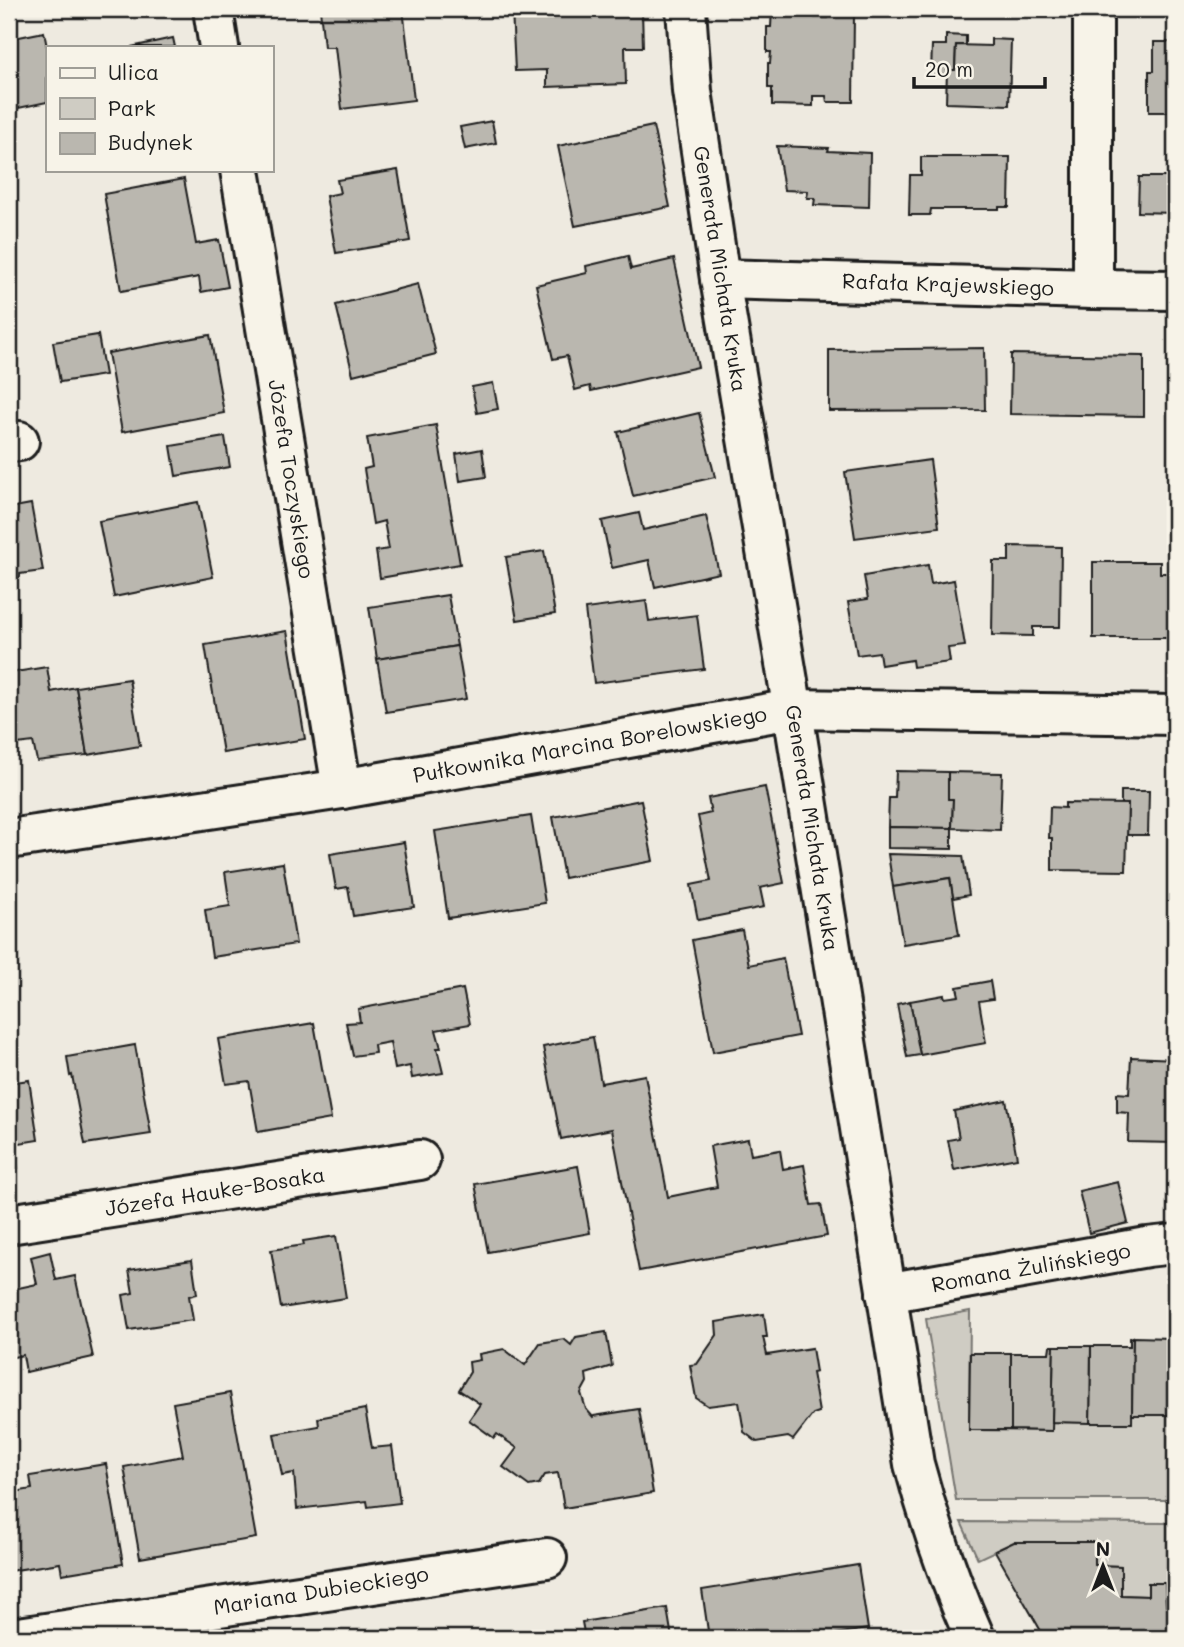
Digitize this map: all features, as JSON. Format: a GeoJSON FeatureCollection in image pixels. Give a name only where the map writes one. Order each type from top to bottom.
{"type":"FeatureCollection","features":[{"type":"Feature","properties":{"kind":"street"},"geometry":{"type":"LineString","coordinates":[[213,9],[219,46]]}},
{"type":"Feature","properties":{"kind":"street","name":"Generała Michała Kruka"},"geometry":{"type":"LineString","coordinates":[[686,9],[692,91],[720,279],[793,709],[914,1464],[949,1576],[975,1638]]}},
{"type":"Feature","properties":{"kind":"street"},"geometry":{"type":"LineString","coordinates":[[1093,9],[1093,289]]}},
{"type":"Feature","properties":{"kind":"street","name":"Józefa Toczyskiego"},"geometry":{"type":"LineString","coordinates":[[240,172],[342,789]]}},
{"type":"Feature","properties":{"kind":"street","name":"Rafała Krajewskiego"},"geometry":{"type":"LineString","coordinates":[[720,279],[1175,290]]}},
{"type":"Feature","properties":{"kind":"street","name":"Pułkownika Marcina Borelowskiego"},"geometry":{"type":"LineString","coordinates":[[9,839],[342,789],[793,709],[1175,715]]}},
{"type":"Feature","properties":{"kind":"street","name":"Józefa Hauke-Bosaka"},"geometry":{"type":"LineString","coordinates":[[9,1224],[420,1160]]}},
{"type":"Feature","properties":{"kind":"street","name":"Romana Żulińskiego"},"geometry":{"type":"LineString","coordinates":[[886,1293],[1175,1244]]}},
{"type":"Feature","properties":{"kind":"street","name":"Mariana Dubieckiego"},"geometry":{"type":"LineString","coordinates":[[12,1638],[547,1558]]}},
{"type":"Feature","properties":{"kind":"green space"},"geometry":{"type":"Polygon","coordinates":[[[970,1311],[969,1430],[1052,1431],[1052,1422],[1132,1423],[1132,1415],[1175,1415],[1175,1500],[956,1500],[926,1319],[970,1311]]]}},
{"type":"Feature","properties":{"kind":"green space"},"geometry":{"type":"Polygon","coordinates":[[[961,1522],[1175,1523],[1175,1602],[1166,1606],[1165,1583],[1148,1583],[1148,1596],[1121,1595],[1121,1566],[1095,1565],[1095,1542],[1014,1542],[978,1559],[961,1522]]]}},
{"type":"Feature","properties":{"kind":"building"},"geometry":{"type":"Polygon","coordinates":[[[320,9],[403,9],[414,100],[342,109],[335,47],[324,47],[320,9]]]}},
{"type":"Feature","properties":{"kind":"building"},"geometry":{"type":"Polygon","coordinates":[[[512,9],[642,9],[643,47],[625,47],[626,84],[547,87],[547,70],[515,71],[512,9]]]}},
{"type":"Feature","properties":{"kind":"building"},"geometry":{"type":"Polygon","coordinates":[[[772,9],[815,9],[815,18],[828,18],[828,12],[854,13],[853,102],[827,102],[826,96],[813,96],[813,106],[772,105],[772,88],[768,88],[771,52],[767,52],[767,27],[771,27],[772,9]]]}},
{"type":"Feature","properties":{"kind":"building"},"geometry":{"type":"Polygon","coordinates":[[[44,32],[47,46],[46,102],[9,110],[9,39],[44,32]]]}},
{"type":"Feature","properties":{"kind":"building"},"geometry":{"type":"Polygon","coordinates":[[[946,35],[966,36],[966,45],[956,45],[955,70],[947,70],[946,75],[931,74],[932,45],[946,45],[946,35]]]}},
{"type":"Feature","properties":{"kind":"building"},"geometry":{"type":"Polygon","coordinates":[[[173,38],[175,46],[136,46],[173,38]]]}},
{"type":"Feature","properties":{"kind":"building"},"geometry":{"type":"Polygon","coordinates":[[[991,39],[1011,40],[1009,105],[946,103],[947,70],[955,70],[956,45],[991,46],[991,39]]]}},
{"type":"Feature","properties":{"kind":"building"},"geometry":{"type":"Polygon","coordinates":[[[1154,42],[1175,42],[1175,112],[1149,112],[1149,71],[1154,71],[1154,42]]]}},
{"type":"Feature","properties":{"kind":"building"},"geometry":{"type":"Polygon","coordinates":[[[492,121],[496,143],[465,149],[460,127],[492,121]]]}},
{"type":"Feature","properties":{"kind":"building"},"geometry":{"type":"Polygon","coordinates":[[[653,126],[670,207],[575,226],[558,146],[653,126]]]}},
{"type":"Feature","properties":{"kind":"building"},"geometry":{"type":"Polygon","coordinates":[[[777,146],[870,153],[869,207],[814,205],[815,198],[807,198],[808,191],[784,190],[777,146]]]}},
{"type":"Feature","properties":{"kind":"building"},"geometry":{"type":"Polygon","coordinates":[[[921,157],[1010,157],[1009,207],[931,209],[930,215],[909,215],[910,175],[921,175],[921,157]]]}},
{"type":"Feature","properties":{"kind":"building"},"geometry":{"type":"Polygon","coordinates":[[[1169,157],[1175,157],[1175,213],[1138,212],[1139,177],[1169,177],[1169,157]]]}},
{"type":"Feature","properties":{"kind":"building"},"geometry":{"type":"Polygon","coordinates":[[[398,170],[410,241],[336,253],[326,196],[340,193],[337,180],[398,170]]]}},
{"type":"Feature","properties":{"kind":"building"},"geometry":{"type":"Polygon","coordinates":[[[184,179],[196,244],[219,240],[228,287],[201,292],[199,277],[121,291],[104,194],[184,179]]]}},
{"type":"Feature","properties":{"kind":"building"},"geometry":{"type":"Polygon","coordinates":[[[628,256],[631,269],[674,259],[698,367],[591,391],[590,386],[575,390],[567,356],[553,359],[536,285],[587,273],[586,266],[628,256]]]}},
{"type":"Feature","properties":{"kind":"building"},"geometry":{"type":"Polygon","coordinates":[[[418,284],[436,354],[353,375],[336,305],[418,284]]]}},
{"type":"Feature","properties":{"kind":"building"},"geometry":{"type":"Polygon","coordinates":[[[98,335],[105,375],[60,382],[53,342],[98,335]]]}},
{"type":"Feature","properties":{"kind":"building"},"geometry":{"type":"Polygon","coordinates":[[[210,335],[224,413],[122,432],[108,353],[210,335]]]}},
{"type":"Feature","properties":{"kind":"building"},"geometry":{"type":"Polygon","coordinates":[[[984,348],[985,410],[829,411],[829,350],[984,348]]]}},
{"type":"Feature","properties":{"kind":"building"},"geometry":{"type":"Polygon","coordinates":[[[1011,354],[1144,356],[1144,416],[1010,414],[1011,354]]]}},
{"type":"Feature","properties":{"kind":"building"},"geometry":{"type":"Polygon","coordinates":[[[1169,358],[1175,358],[1175,423],[1171,423],[1169,358]]]}},
{"type":"Feature","properties":{"kind":"building"},"geometry":{"type":"Polygon","coordinates":[[[493,383],[498,409],[477,413],[472,387],[493,383]]]}},
{"type":"Feature","properties":{"kind":"building"},"geometry":{"type":"Polygon","coordinates":[[[699,413],[715,477],[633,496],[618,432],[699,413]]]}},
{"type":"Feature","properties":{"kind":"building"},"geometry":{"type":"Polygon","coordinates":[[[436,425],[460,564],[380,578],[376,551],[389,549],[384,521],[373,524],[364,469],[372,467],[367,438],[436,425]]]}},
{"type":"Feature","properties":{"kind":"building"},"geometry":{"type":"Polygon","coordinates":[[[225,437],[230,467],[176,476],[171,446],[225,437]]]}},
{"type":"Feature","properties":{"kind":"building"},"geometry":{"type":"Polygon","coordinates":[[[482,449],[486,477],[460,481],[456,454],[482,449]]]}},
{"type":"Feature","properties":{"kind":"building"},"geometry":{"type":"Polygon","coordinates":[[[930,460],[939,527],[855,538],[845,472],[930,460]]]}},
{"type":"Feature","properties":{"kind":"building"},"geometry":{"type":"Polygon","coordinates":[[[198,502],[213,577],[114,597],[99,521],[198,502]]]}},
{"type":"Feature","properties":{"kind":"building"},"geometry":{"type":"Polygon","coordinates":[[[31,504],[43,571],[20,574],[20,577],[9,579],[9,508],[31,504]]]}},
{"type":"Feature","properties":{"kind":"building"},"geometry":{"type":"Polygon","coordinates":[[[639,513],[643,530],[706,516],[719,573],[655,587],[649,560],[612,568],[602,521],[639,513]]]}},
{"type":"Feature","properties":{"kind":"building"},"geometry":{"type":"Polygon","coordinates":[[[1009,546],[1061,547],[1060,627],[1033,627],[1033,636],[992,635],[993,561],[1009,561],[1009,546]]]}},
{"type":"Feature","properties":{"kind":"building"},"geometry":{"type":"Polygon","coordinates":[[[544,551],[555,614],[517,620],[506,557],[544,551]]]}},
{"type":"Feature","properties":{"kind":"building"},"geometry":{"type":"Polygon","coordinates":[[[1093,562],[1160,562],[1160,573],[1175,573],[1175,638],[1093,638],[1093,562]]]}},
{"type":"Feature","properties":{"kind":"building"},"geometry":{"type":"Polygon","coordinates":[[[928,565],[931,584],[954,580],[965,646],[948,648],[950,662],[913,667],[912,660],[881,665],[879,652],[857,655],[848,602],[868,599],[864,576],[928,565]]]}},
{"type":"Feature","properties":{"kind":"building"},"geometry":{"type":"Polygon","coordinates":[[[448,595],[457,646],[377,659],[369,607],[448,595]]]}},
{"type":"Feature","properties":{"kind":"building"},"geometry":{"type":"Polygon","coordinates":[[[646,601],[649,621],[697,615],[704,669],[594,683],[585,609],[646,601]]]}},
{"type":"Feature","properties":{"kind":"building"},"geometry":{"type":"Polygon","coordinates":[[[287,631],[305,739],[223,753],[205,645],[287,631]]]}},
{"type":"Feature","properties":{"kind":"building"},"geometry":{"type":"Polygon","coordinates":[[[457,646],[466,699],[386,712],[377,659],[457,646]]]}},
{"type":"Feature","properties":{"kind":"building"},"geometry":{"type":"Polygon","coordinates":[[[47,667],[51,692],[76,687],[87,755],[37,761],[33,742],[9,745],[9,673],[47,667]]]}},
{"type":"Feature","properties":{"kind":"building"},"geometry":{"type":"Polygon","coordinates":[[[129,679],[140,746],[87,755],[76,687],[129,679]]]}},
{"type":"Feature","properties":{"kind":"building"},"geometry":{"type":"Polygon","coordinates":[[[896,771],[948,772],[948,799],[953,799],[952,828],[888,827],[889,798],[895,798],[896,771]]]}},
{"type":"Feature","properties":{"kind":"building"},"geometry":{"type":"Polygon","coordinates":[[[948,772],[1002,773],[1000,830],[952,828],[953,799],[948,799],[948,772]]]}},
{"type":"Feature","properties":{"kind":"building"},"geometry":{"type":"Polygon","coordinates":[[[765,787],[784,883],[760,888],[764,907],[698,920],[691,885],[711,881],[698,816],[711,813],[708,798],[765,787]]]}},
{"type":"Feature","properties":{"kind":"building"},"geometry":{"type":"Polygon","coordinates":[[[1121,791],[1149,791],[1148,835],[1127,835],[1128,804],[1121,805],[1121,791]]]}},
{"type":"Feature","properties":{"kind":"building"},"geometry":{"type":"Polygon","coordinates":[[[641,800],[653,861],[564,878],[553,817],[641,800]]]}},
{"type":"Feature","properties":{"kind":"building"},"geometry":{"type":"Polygon","coordinates":[[[1065,803],[1128,804],[1126,871],[1052,870],[1050,807],[1065,808],[1065,803]]]}},
{"type":"Feature","properties":{"kind":"building"},"geometry":{"type":"Polygon","coordinates":[[[531,816],[545,903],[448,918],[435,831],[531,816]]]}},
{"type":"Feature","properties":{"kind":"building"},"geometry":{"type":"Polygon","coordinates":[[[888,827],[952,828],[952,849],[888,848],[888,827]]]}},
{"type":"Feature","properties":{"kind":"building"},"geometry":{"type":"Polygon","coordinates":[[[404,842],[414,907],[353,916],[348,887],[336,889],[330,854],[404,842]]]}},
{"type":"Feature","properties":{"kind":"building"},"geometry":{"type":"Polygon","coordinates":[[[888,854],[963,856],[969,895],[953,898],[950,878],[893,887],[888,854]]]}},
{"type":"Feature","properties":{"kind":"building"},"geometry":{"type":"Polygon","coordinates":[[[283,863],[296,944],[212,957],[205,910],[230,906],[225,872],[283,863]]]}},
{"type":"Feature","properties":{"kind":"building"},"geometry":{"type":"Polygon","coordinates":[[[950,878],[959,935],[903,944],[893,887],[950,878]]]}},
{"type":"Feature","properties":{"kind":"building"},"geometry":{"type":"Polygon","coordinates":[[[742,930],[749,965],[783,958],[798,1036],[713,1052],[692,940],[742,930]]]}},
{"type":"Feature","properties":{"kind":"building"},"geometry":{"type":"Polygon","coordinates":[[[990,981],[993,999],[979,1001],[986,1043],[920,1055],[910,1001],[944,995],[945,998],[959,996],[957,987],[990,981]]]}},
{"type":"Feature","properties":{"kind":"building"},"geometry":{"type":"Polygon","coordinates":[[[463,989],[470,1024],[436,1030],[443,1073],[412,1078],[410,1066],[395,1069],[390,1042],[374,1045],[375,1053],[353,1056],[346,1023],[360,1022],[358,1009],[463,989]]]}},
{"type":"Feature","properties":{"kind":"building"},"geometry":{"type":"Polygon","coordinates":[[[910,1001],[920,1055],[907,1057],[897,1004],[910,1001]]]}},
{"type":"Feature","properties":{"kind":"building"},"geometry":{"type":"Polygon","coordinates":[[[314,1023],[331,1119],[258,1132],[249,1081],[226,1084],[218,1039],[314,1023]]]}},
{"type":"Feature","properties":{"kind":"building"},"geometry":{"type":"Polygon","coordinates":[[[593,1037],[601,1083],[645,1075],[668,1197],[717,1187],[710,1146],[748,1139],[751,1155],[780,1150],[783,1169],[804,1165],[811,1205],[821,1204],[827,1236],[639,1271],[612,1129],[561,1139],[543,1047],[593,1037]]]}},
{"type":"Feature","properties":{"kind":"building"},"geometry":{"type":"Polygon","coordinates":[[[135,1045],[151,1134],[85,1144],[67,1057],[135,1045]]]}},
{"type":"Feature","properties":{"kind":"building"},"geometry":{"type":"Polygon","coordinates":[[[1131,1057],[1175,1059],[1175,1143],[1128,1142],[1129,1113],[1117,1112],[1117,1093],[1129,1094],[1131,1057]]]}},
{"type":"Feature","properties":{"kind":"building"},"geometry":{"type":"Polygon","coordinates":[[[29,1080],[38,1140],[13,1144],[18,1168],[9,1169],[9,1083],[29,1080]]]}},
{"type":"Feature","properties":{"kind":"building"},"geometry":{"type":"Polygon","coordinates":[[[1006,1100],[1017,1158],[954,1170],[948,1140],[959,1138],[954,1111],[1006,1100]]]}},
{"type":"Feature","properties":{"kind":"building"},"geometry":{"type":"Polygon","coordinates":[[[578,1166],[590,1233],[488,1252],[475,1184],[578,1166]]]}},
{"type":"Feature","properties":{"kind":"building"},"geometry":{"type":"Polygon","coordinates":[[[1118,1182],[1128,1223],[1089,1233],[1079,1191],[1118,1182]]]}},
{"type":"Feature","properties":{"kind":"building"},"geometry":{"type":"Polygon","coordinates":[[[336,1236],[346,1298],[281,1308],[271,1250],[336,1236]]]}},
{"type":"Feature","properties":{"kind":"building"},"geometry":{"type":"Polygon","coordinates":[[[50,1252],[56,1280],[75,1276],[93,1357],[26,1372],[23,1355],[9,1358],[9,1290],[37,1284],[31,1257],[50,1252]]]}},
{"type":"Feature","properties":{"kind":"building"},"geometry":{"type":"Polygon","coordinates":[[[192,1260],[197,1294],[189,1296],[193,1320],[129,1330],[123,1295],[133,1293],[129,1270],[192,1260]]]}},
{"type":"Feature","properties":{"kind":"building"},"geometry":{"type":"Polygon","coordinates":[[[764,1314],[767,1337],[763,1337],[767,1355],[812,1348],[816,1372],[812,1373],[819,1412],[813,1414],[793,1440],[788,1437],[757,1442],[744,1432],[739,1402],[708,1406],[696,1398],[690,1365],[697,1364],[717,1335],[716,1322],[764,1314]]]}},
{"type":"Feature","properties":{"kind":"building"},"geometry":{"type":"Polygon","coordinates":[[[606,1332],[612,1366],[586,1374],[587,1382],[581,1393],[586,1409],[593,1417],[639,1409],[653,1493],[564,1508],[558,1473],[545,1475],[539,1484],[529,1486],[503,1467],[517,1448],[497,1434],[494,1438],[469,1420],[480,1404],[459,1390],[470,1372],[469,1362],[480,1360],[479,1354],[504,1349],[525,1365],[540,1343],[564,1339],[571,1345],[576,1337],[606,1332]]]}},
{"type":"Feature","properties":{"kind":"building"},"geometry":{"type":"Polygon","coordinates":[[[1133,1337],[1132,1423],[1090,1423],[1091,1346],[1130,1346],[1130,1338],[1133,1337]]]}},
{"type":"Feature","properties":{"kind":"building"},"geometry":{"type":"Polygon","coordinates":[[[1133,1337],[1172,1338],[1172,1415],[1132,1415],[1133,1337]]]}},
{"type":"Feature","properties":{"kind":"building"},"geometry":{"type":"Polygon","coordinates":[[[1172,1338],[1175,1338],[1175,1415],[1172,1415],[1172,1338]]]}},
{"type":"Feature","properties":{"kind":"building"},"geometry":{"type":"Polygon","coordinates":[[[1050,1346],[1054,1346],[1052,1431],[1011,1430],[1011,1353],[1049,1353],[1050,1346]]]}},
{"type":"Feature","properties":{"kind":"building"},"geometry":{"type":"Polygon","coordinates":[[[1054,1346],[1091,1346],[1090,1423],[1052,1422],[1054,1346]]]}},
{"type":"Feature","properties":{"kind":"building"},"geometry":{"type":"Polygon","coordinates":[[[970,1353],[1011,1353],[1011,1430],[969,1430],[970,1353]]]}},
{"type":"Feature","properties":{"kind":"building"},"geometry":{"type":"Polygon","coordinates":[[[230,1393],[256,1538],[140,1558],[124,1467],[183,1456],[173,1403],[230,1393]]]}},
{"type":"Feature","properties":{"kind":"building"},"geometry":{"type":"Polygon","coordinates":[[[365,1409],[372,1448],[392,1446],[400,1503],[368,1507],[367,1501],[297,1509],[294,1473],[282,1475],[274,1434],[319,1426],[318,1418],[365,1409]]]}},
{"type":"Feature","properties":{"kind":"building"},"geometry":{"type":"Polygon","coordinates":[[[106,1464],[123,1564],[62,1574],[60,1563],[9,1571],[9,1493],[32,1489],[30,1476],[106,1464]]]}},
{"type":"Feature","properties":{"kind":"building"},"geometry":{"type":"Polygon","coordinates":[[[1014,1542],[1095,1542],[1095,1565],[1121,1566],[1121,1595],[1148,1596],[1148,1583],[1165,1583],[1166,1606],[1175,1602],[1175,1638],[1045,1638],[995,1551],[1014,1542]]]}},
{"type":"Feature","properties":{"kind":"building"},"geometry":{"type":"Polygon","coordinates":[[[858,1565],[868,1629],[807,1638],[709,1638],[702,1590],[858,1565]]]}},
{"type":"Feature","properties":{"kind":"building"},"geometry":{"type":"Polygon","coordinates":[[[667,1608],[672,1638],[585,1638],[582,1622],[667,1608]]]}}]}
